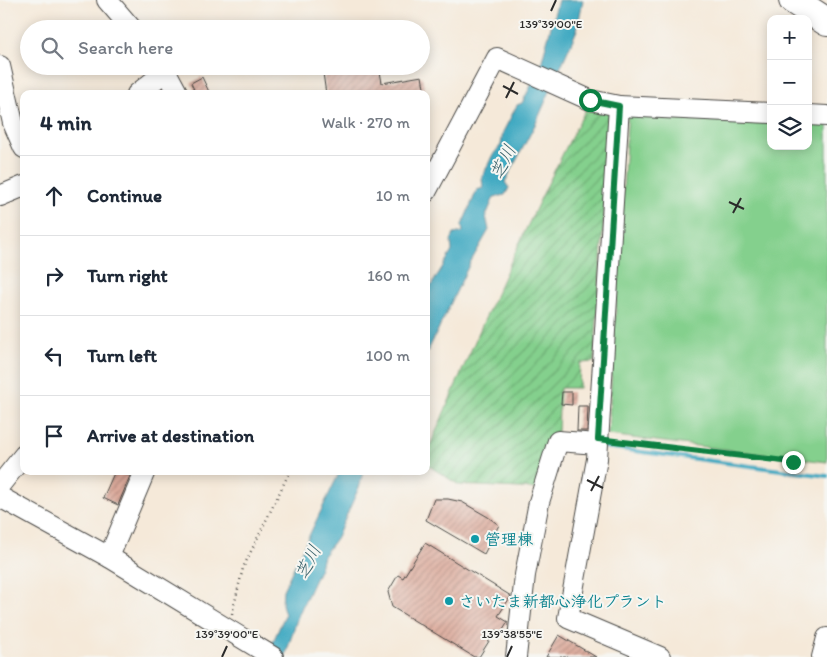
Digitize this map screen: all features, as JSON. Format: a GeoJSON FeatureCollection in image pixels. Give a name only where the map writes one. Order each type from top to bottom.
{"type":"FeatureCollection","features":[{"type":"Feature","properties":{"kind":"highway"},"geometry":{"type":"LineString","coordinates":[[772,0],[792,15]]}},
{"type":"Feature","properties":{"kind":"highway"},"geometry":{"type":"LineString","coordinates":[[793,0],[827,22]]}},
{"type":"Feature","properties":{"kind":"highway"},"geometry":{"type":"LineString","coordinates":[[812,29],[827,39]]}},
{"type":"Feature","properties":{"kind":"street"},"geometry":{"type":"LineString","coordinates":[[107,0],[124,20]]}},
{"type":"Feature","properties":{"kind":"street"},"geometry":{"type":"LineString","coordinates":[[430,184],[497,58],[590,100],[619,106],[767,113]]}},
{"type":"Feature","properties":{"kind":"street"},"geometry":{"type":"LineString","coordinates":[[1,70],[13,124],[20,139]]}},
{"type":"Feature","properties":{"kind":"street"},"geometry":{"type":"LineString","coordinates":[[142,90],[158,75]]}},
{"type":"Feature","properties":{"kind":"street"},"geometry":{"type":"LineString","coordinates":[[168,75],[176,90]]}},
{"type":"Feature","properties":{"kind":"street"},"geometry":{"type":"LineString","coordinates":[[619,106],[598,442],[568,618],[660,657]]}},
{"type":"Feature","properties":{"kind":"street"},"geometry":{"type":"LineString","coordinates":[[812,115],[827,116]]}},
{"type":"Feature","properties":{"kind":"street"},"geometry":{"type":"LineString","coordinates":[[0,196],[20,188]]}},
{"type":"Feature","properties":{"kind":"street"},"geometry":{"type":"LineString","coordinates":[[516,657],[525,576],[535,520],[558,442],[598,442]]}},
{"type":"Feature","properties":{"kind":"street"},"geometry":{"type":"LineString","coordinates":[[0,485],[20,460]]}},
{"type":"Feature","properties":{"kind":"street"},"geometry":{"type":"LineString","coordinates":[[109,557],[142,475]]}},
{"type":"Feature","properties":{"kind":"street"},"geometry":{"type":"LineString","coordinates":[[0,497],[109,557],[273,657]]}},
{"type":"Feature","properties":{"kind":"street"},"geometry":{"type":"LineString","coordinates":[[822,657],[827,638]]}},
{"type":"Feature","properties":{"kind":"path"},"geometry":{"type":"LineString","coordinates":[[598,442],[793,462]]}},
{"type":"Feature","properties":{"kind":"path"},"geometry":{"type":"LineString","coordinates":[[229,630],[243,568],[288,475]]}},
{"type":"Feature","properties":{"kind":"green space"},"geometry":{"type":"Polygon","coordinates":[[[587,107],[611,113],[594,362],[580,363],[579,388],[560,388],[558,432],[545,447],[539,489],[459,485],[430,467],[430,446],[503,279],[587,107]]]}},
{"type":"Feature","properties":{"kind":"green space"},"geometry":{"type":"Polygon","coordinates":[[[628,111],[767,119],[767,150],[812,150],[812,121],[827,122],[827,462],[608,435],[628,111]]]}},
{"type":"Feature","properties":{"kind":"water","name":"芝川"},"geometry":{"type":"Polygon","coordinates":[[[558,0],[583,0],[577,30],[536,123],[505,182],[509,188],[505,195],[494,197],[486,216],[489,230],[470,263],[430,347],[430,288],[452,251],[451,241],[454,234],[463,232],[462,225],[477,190],[483,188],[482,178],[492,156],[501,145],[503,132],[517,105],[522,103],[540,68],[558,0]]]}},
{"type":"Feature","properties":{"kind":"water","name":"芝川"},"geometry":{"type":"Polygon","coordinates":[[[338,475],[362,475],[360,485],[337,537],[323,556],[320,568],[298,616],[285,657],[266,657],[285,615],[282,604],[283,590],[338,475]]]}},
{"type":"Feature","properties":{"kind":"building"},"geometry":{"type":"Polygon","coordinates":[[[323,75],[381,75],[382,83],[422,76],[424,90],[325,90],[323,75]]]}},
{"type":"Feature","properties":{"kind":"building"},"geometry":{"type":"Polygon","coordinates":[[[202,77],[208,90],[194,90],[191,83],[202,77]]]}},
{"type":"Feature","properties":{"kind":"building"},"geometry":{"type":"Polygon","coordinates":[[[562,392],[572,392],[572,405],[561,404],[562,392]]]}},
{"type":"Feature","properties":{"kind":"building"},"geometry":{"type":"Polygon","coordinates":[[[578,406],[588,406],[587,431],[577,431],[578,406]]]}},
{"type":"Feature","properties":{"kind":"building"},"geometry":{"type":"Polygon","coordinates":[[[113,475],[130,476],[118,505],[103,498],[113,475]]]}},
{"type":"Feature","properties":{"kind":"building","name":"管理棟"},"geometry":{"type":"Polygon","coordinates":[[[434,499],[462,502],[499,525],[484,554],[426,520],[434,499]]]}},
{"type":"Feature","properties":{"kind":"building","name":"さいたま新都心浄化プラント"},"geometry":{"type":"Polygon","coordinates":[[[425,543],[511,596],[498,616],[508,622],[501,633],[496,630],[479,657],[474,657],[392,607],[388,592],[398,575],[403,578],[425,543]]]}},
{"type":"Feature","properties":{"kind":"building"},"geometry":{"type":"Polygon","coordinates":[[[559,635],[596,657],[546,657],[559,635]]]}},
{"type":"Feature","properties":{"kind":"waterway"},"geometry":{"type":"LineString","coordinates":[[604,447],[827,476]]}},
{"type":"Feature","properties":{"kind":"place","name":"管理棟"},"geometry":{"type":"Point","coordinates":[475,539]}},
{"type":"Feature","properties":{"kind":"place","name":"さいたま新都心浄化プラント"},"geometry":{"type":"Point","coordinates":[449,601]}},
{"type":"Feature","properties":{"kind":"route"},"geometry":{"type":"LineString","coordinates":[[590,100],[619,106],[598,439],[793,462]]}}]}
